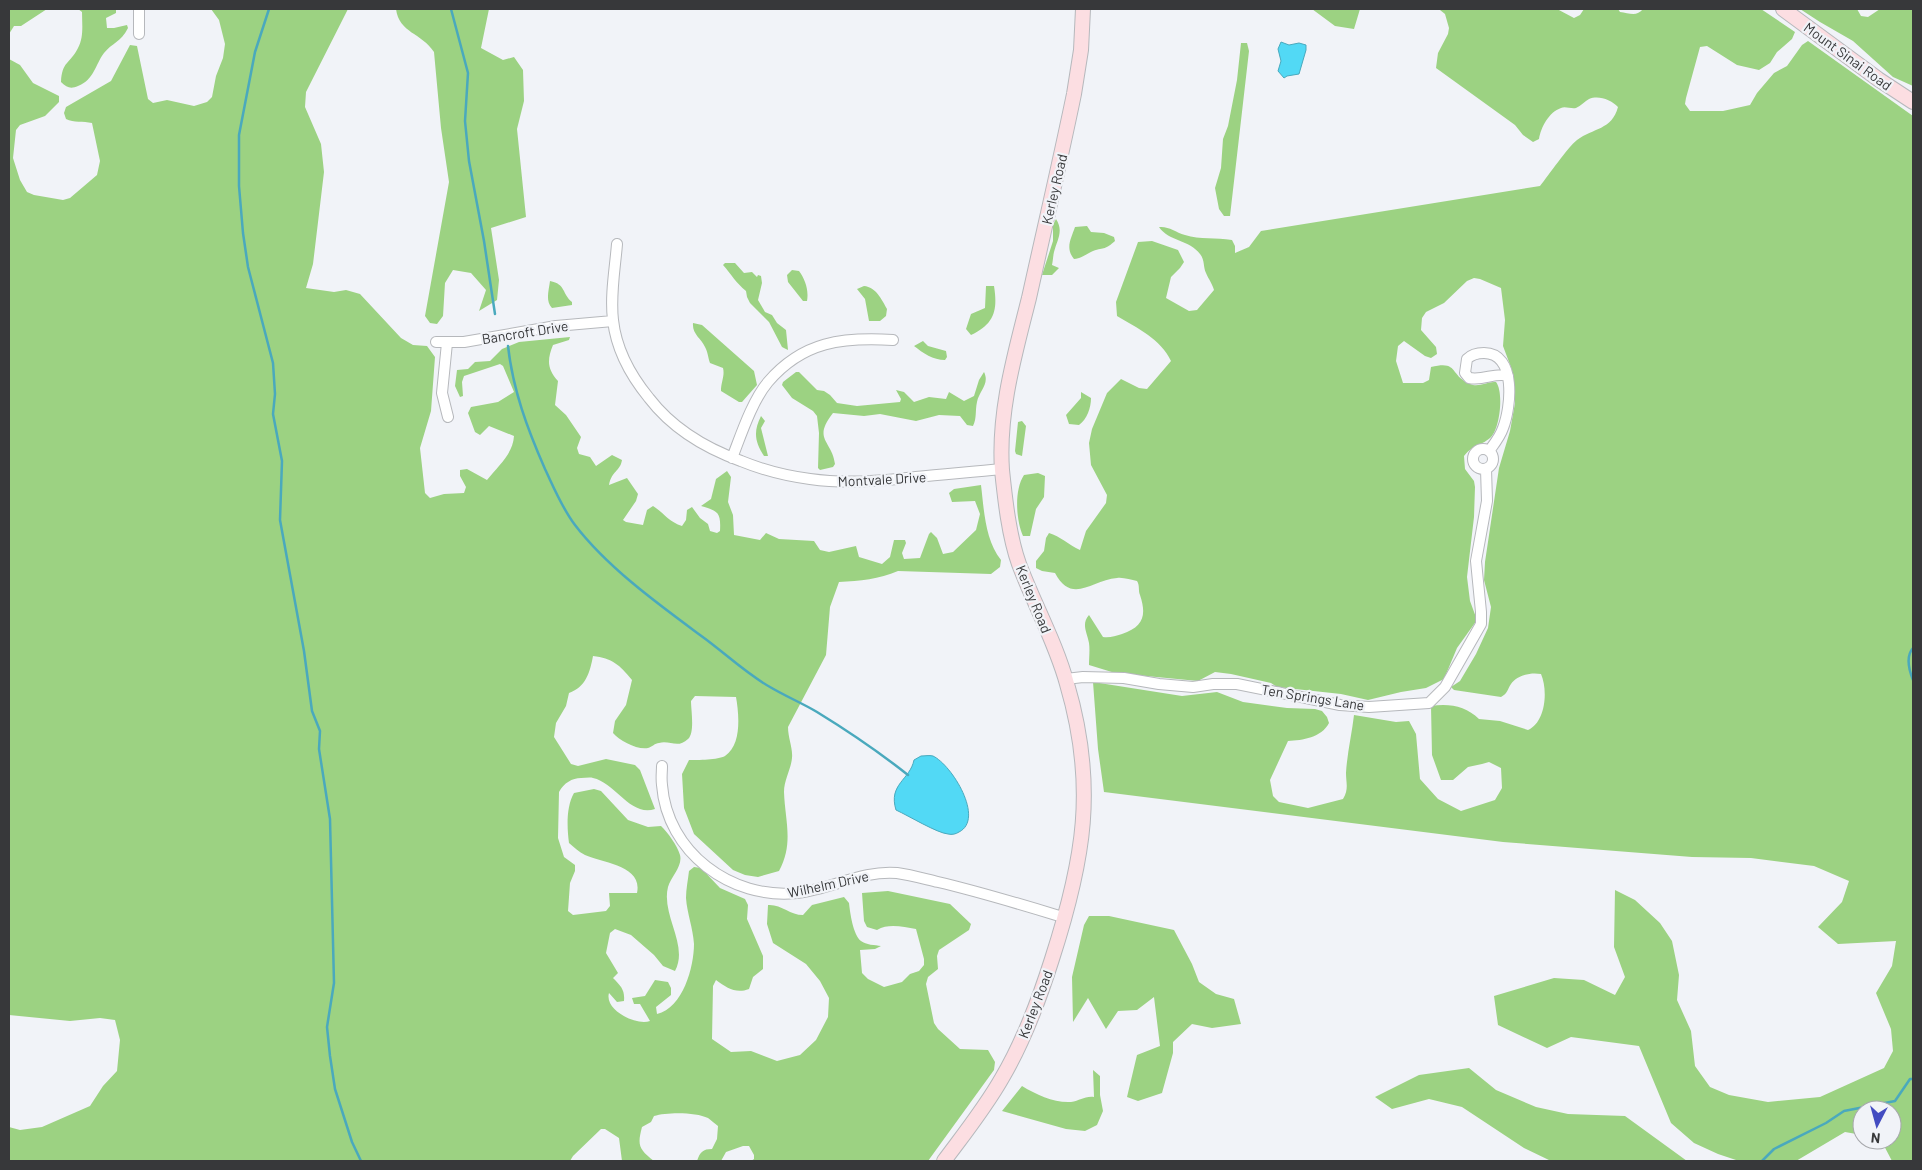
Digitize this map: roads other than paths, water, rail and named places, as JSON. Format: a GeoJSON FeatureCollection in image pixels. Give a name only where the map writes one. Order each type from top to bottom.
{"type":"FeatureCollection","features":[{"type":"Feature","properties":{"kind":"street"},"geometry":{"type":"LineString","coordinates":[[139,9],[139,34]]}},
{"type":"Feature","properties":{"kind":"street","name":"Kerley Road"},"geometry":{"type":"LineString","coordinates":[[944,1161],[993,1094],[1013,1058],[1037,1001],[1066,918],[1080,856],[1085,800],[1082,752],[1066,679],[1020,566],[1009,520],[1002,469],[1002,427],[1010,377],[1074,94],[1081,50],[1083,9]]}},
{"type":"Feature","properties":{"kind":"street","name":"Mount Sinai Road"},"geometry":{"type":"LineString","coordinates":[[1783,9],[1878,79],[1913,102]]}},
{"type":"Feature","properties":{"kind":"street","name":"Montvale Drive"},"geometry":{"type":"LineString","coordinates":[[616,244],[613,321],[624,359],[633,376],[654,404],[682,431],[698,441],[732,458],[784,475],[831,482],[872,482],[1002,469]]}},
{"type":"Feature","properties":{"kind":"street","name":"Bancroft Drive"},"geometry":{"type":"LineString","coordinates":[[448,417],[442,393],[442,342],[464,342],[556,326],[613,321]]}},
{"type":"Feature","properties":{"kind":"street"},"geometry":{"type":"LineString","coordinates":[[732,458],[757,401],[768,383],[793,361],[806,352],[836,341],[866,338],[893,340]]}},
{"type":"Feature","properties":{"kind":"street","name":"Ten Springs Lane"},"geometry":{"type":"LineString","coordinates":[[1489,451],[1503,430],[1507,416],[1508,376]]}},
{"type":"Feature","properties":{"kind":"street","name":"Ten Springs Lane"},"geometry":{"type":"LineString","coordinates":[[1480,450],[1489,451],[1493,459],[1492,465],[1486,469],[1477,467],[1474,458],[1480,450]]}},
{"type":"Feature","properties":{"kind":"street","name":"Ten Springs Lane"},"geometry":{"type":"LineString","coordinates":[[1066,679],[1083,677],[1124,678],[1193,687],[1214,684],[1237,684],[1340,705],[1369,707],[1429,703],[1445,687],[1481,624],[1476,561],[1487,501],[1486,469]]}},
{"type":"Feature","properties":{"kind":"street","name":"Wilhelm Drive"},"geometry":{"type":"LineString","coordinates":[[662,766],[662,784],[665,801],[670,817],[683,843],[694,857],[708,868],[737,885],[762,892],[800,893],[864,875],[898,873],[957,886],[1066,918]]}},
{"type":"Feature","properties":{"kind":"water"},"geometry":{"type":"Polygon","coordinates":[[[1281,42],[1289,45],[1299,43],[1306,45],[1299,74],[1284,78],[1278,71],[1281,61],[1278,49],[1281,42]]]}},
{"type":"Feature","properties":{"kind":"water"},"geometry":{"type":"Polygon","coordinates":[[[921,756],[933,756],[941,761],[963,793],[969,816],[966,825],[957,833],[949,834],[937,831],[896,810],[894,801],[897,788],[912,767],[914,760],[921,756]]]}},
{"type":"Feature","properties":{"kind":"waterway"},"geometry":{"type":"LineString","coordinates":[[269,9],[255,52],[239,135],[239,186],[248,267],[273,363],[275,394],[273,414],[282,461],[280,520],[304,651],[312,711],[320,731],[319,749],[330,819],[334,983],[327,1027],[330,1056],[335,1089],[352,1142],[361,1161]]}},
{"type":"Feature","properties":{"kind":"waterway"},"geometry":{"type":"LineString","coordinates":[[451,9],[468,73],[465,121],[469,161],[495,314]]}},
{"type":"Feature","properties":{"kind":"waterway"},"geometry":{"type":"LineString","coordinates":[[508,346],[517,393],[538,454],[566,512],[588,541],[602,556],[667,611],[752,675],[829,719],[908,775]]}},
{"type":"Feature","properties":{"kind":"waterway"},"geometry":{"type":"LineString","coordinates":[[1913,648],[1908,659],[1913,680]]}},
{"type":"Feature","properties":{"kind":"waterway"},"geometry":{"type":"LineString","coordinates":[[1762,1161],[1774,1149],[1826,1123],[1844,1111],[1895,1101],[1910,1079],[1913,1079]]}}]}
